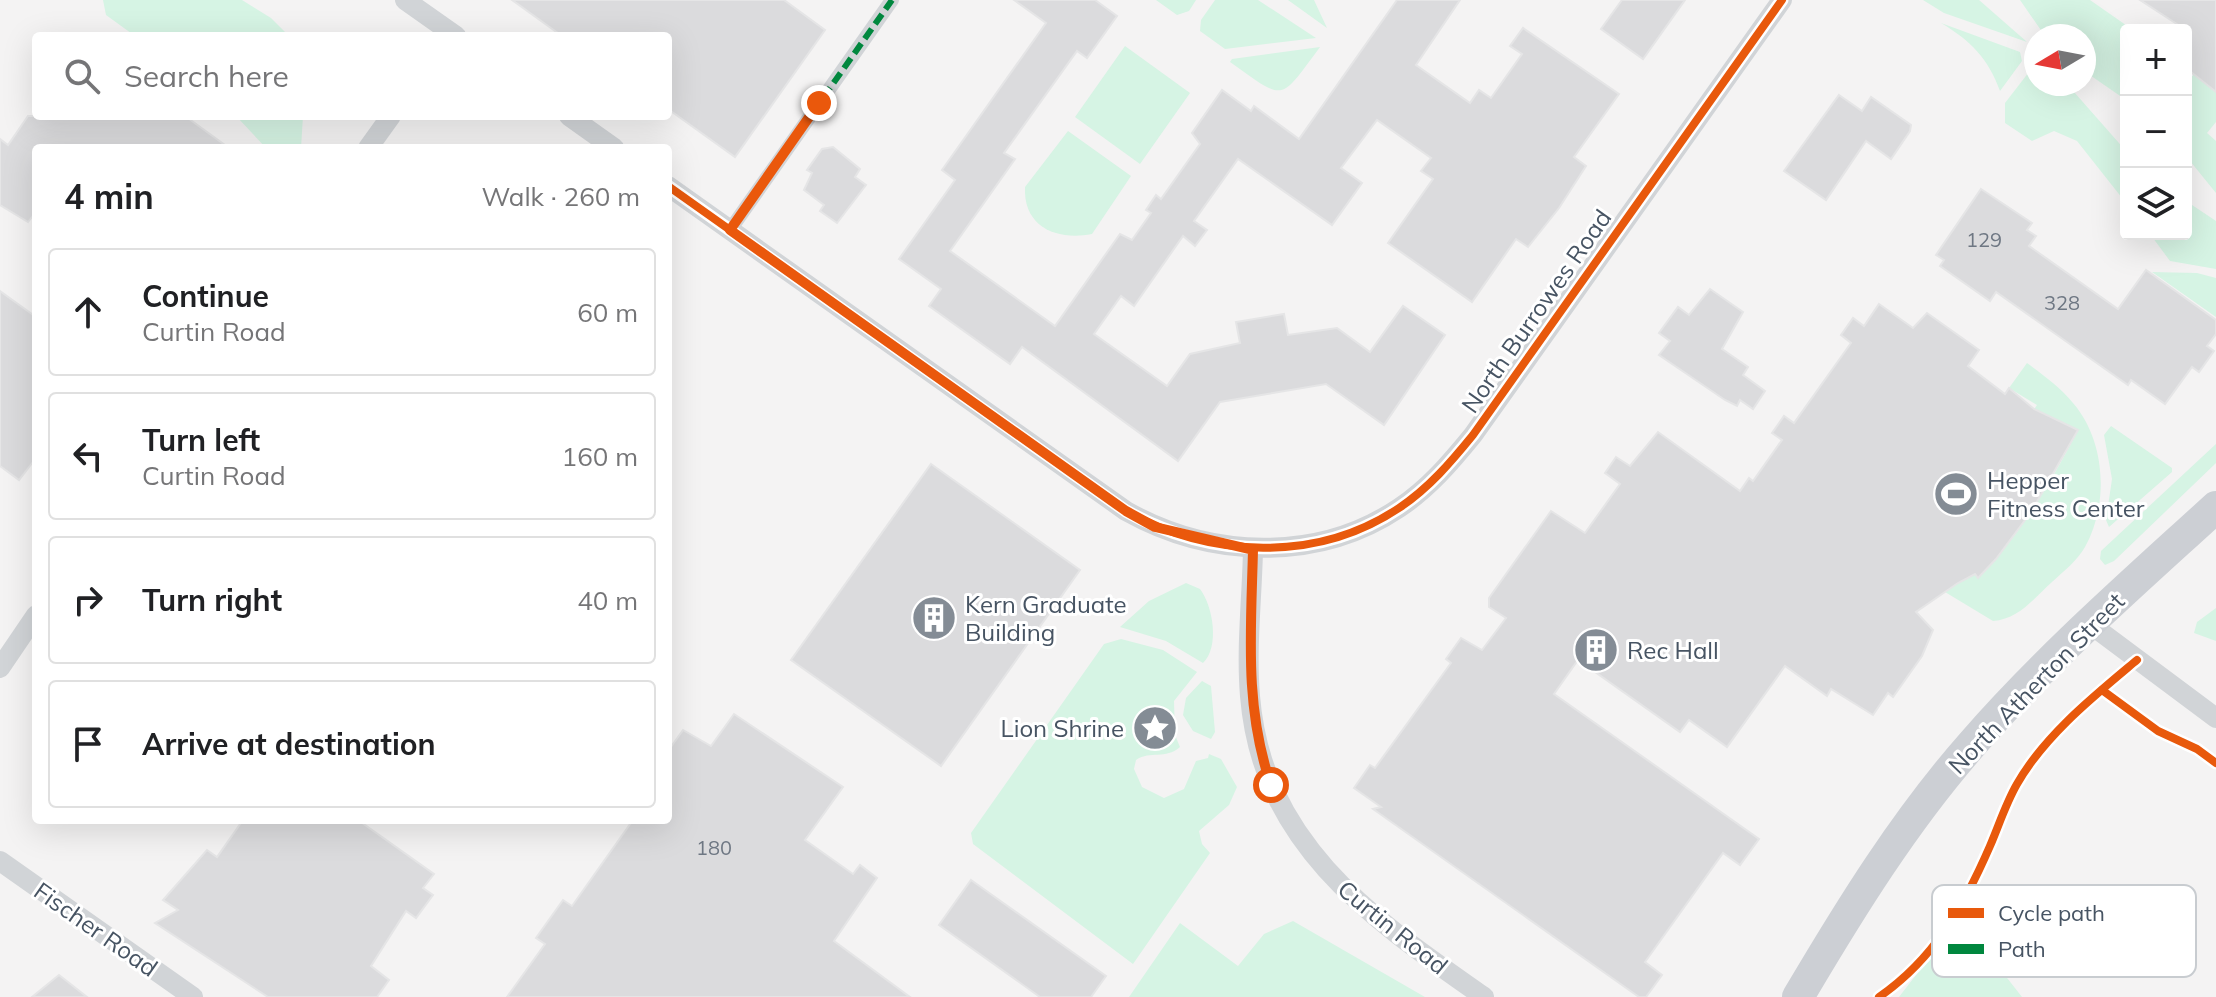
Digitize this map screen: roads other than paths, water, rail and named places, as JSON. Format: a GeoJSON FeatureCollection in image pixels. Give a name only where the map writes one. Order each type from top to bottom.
{"type":"FeatureCollection","features":[{"type":"Feature","properties":{"kind":"main road","name":"North Atherton Street"},"geometry":{"type":"LineString","coordinates":[[1798,997],[1841,924],[1940,782],[1974,741],[2090,624],[2216,507]]}},
{"type":"Feature","properties":{"kind":"street"},"geometry":{"type":"LineString","coordinates":[[405,0],[447,32]]}},
{"type":"Feature","properties":{"kind":"street"},"geometry":{"type":"LineString","coordinates":[[730,230],[892,0]]}},
{"type":"Feature","properties":{"kind":"street","name":"North Burrowes Road"},"geometry":{"type":"LineString","coordinates":[[1253,550],[1317,542],[1357,531],[1401,507],[1441,474],[1473,435],[1782,0]]}},
{"type":"Feature","properties":{"kind":"street"},"geometry":{"type":"LineString","coordinates":[[371,144],[388,120]]}},
{"type":"Feature","properties":{"kind":"street"},"geometry":{"type":"LineString","coordinates":[[575,120],[608,144]]}},
{"type":"Feature","properties":{"kind":"street"},"geometry":{"type":"LineString","coordinates":[[672,189],[1126,511],[1155,527],[1253,550]]}},
{"type":"Feature","properties":{"kind":"street","name":"Curtin Road"},"geometry":{"type":"LineString","coordinates":[[1253,550],[1250,696],[1259,752],[1283,808],[1306,848],[1351,897],[1484,997]]}},
{"type":"Feature","properties":{"kind":"street"},"geometry":{"type":"LineString","coordinates":[[0,668],[32,621]]}},
{"type":"Feature","properties":{"kind":"street"},"geometry":{"type":"LineString","coordinates":[[2090,624],[2216,718]]}},
{"type":"Feature","properties":{"kind":"street","name":"Fischer Road"},"geometry":{"type":"LineString","coordinates":[[0,861],[193,997]]}},
{"type":"Feature","properties":{"kind":"place","name":"Hepper Fitness Center"},"geometry":{"type":"Point","coordinates":[1956,494]}},
{"type":"Feature","properties":{"kind":"place","name":"Kern Graduate Building"},"geometry":{"type":"Point","coordinates":[934,618]}},
{"type":"Feature","properties":{"kind":"place","name":"Rec Hall"},"geometry":{"type":"Point","coordinates":[1596,650]}},
{"type":"Feature","properties":{"kind":"place","name":"Lion Shrine"},"geometry":{"type":"Point","coordinates":[1155,728]}}]}
